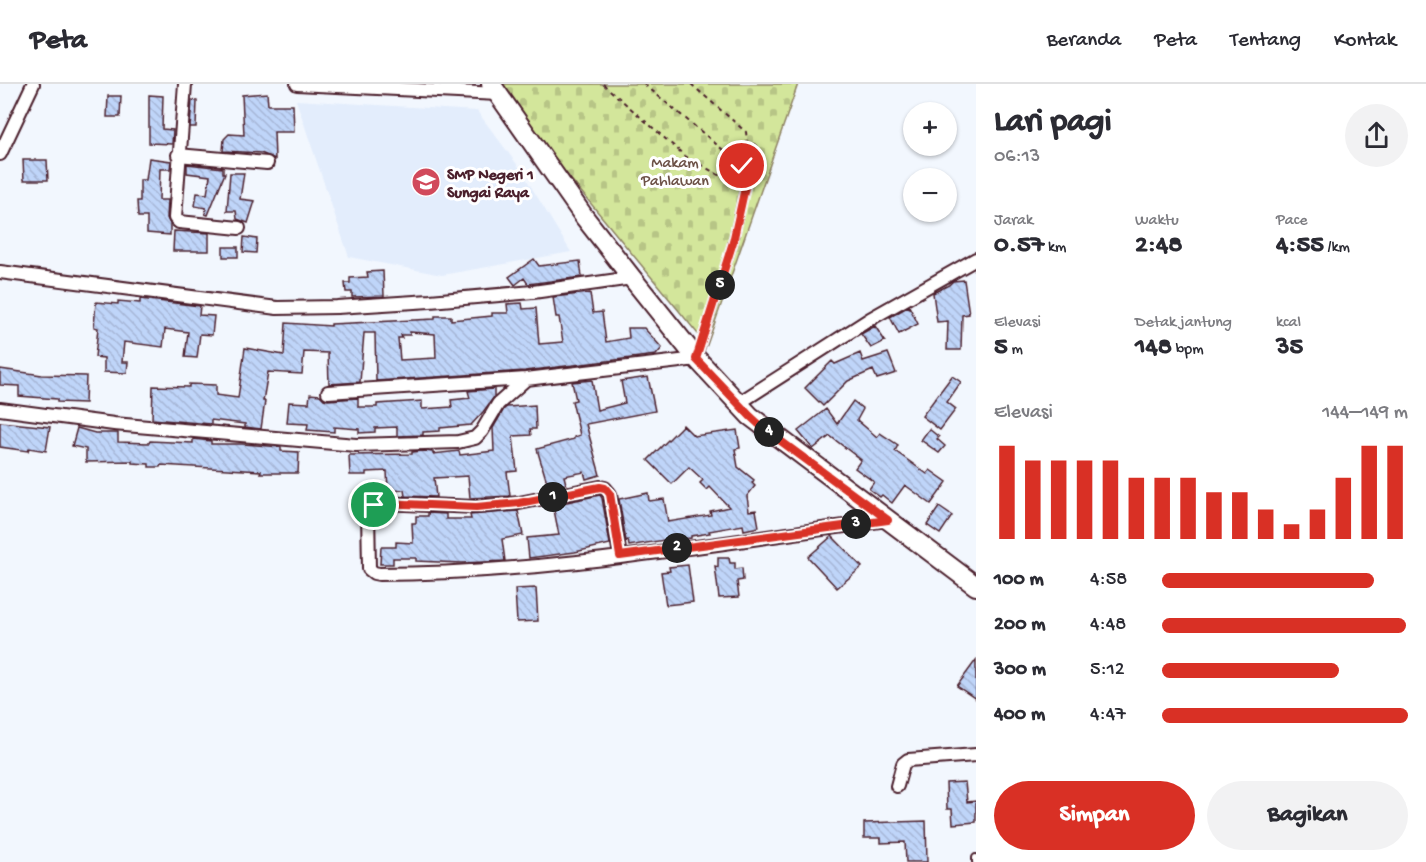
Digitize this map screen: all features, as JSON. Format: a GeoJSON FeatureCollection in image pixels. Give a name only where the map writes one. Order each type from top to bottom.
{"type":"FeatureCollection","features":[{"type":"Feature","properties":{"kind":"main road"},"geometry":{"type":"LineString","coordinates":[[494,89],[585,218],[696,359],[763,428],[976,586]]}},
{"type":"Feature","properties":{"kind":"street"},"geometry":{"type":"LineString","coordinates":[[0,154],[33,84]]}},
{"type":"Feature","properties":{"kind":"street"},"geometry":{"type":"LineString","coordinates":[[184,84],[174,215],[176,221],[239,228]]}},
{"type":"Feature","properties":{"kind":"street"},"geometry":{"type":"LineString","coordinates":[[297,84],[494,89]]}},
{"type":"Feature","properties":{"kind":"street"},"geometry":{"type":"LineString","coordinates":[[178,155],[267,163]]}},
{"type":"Feature","properties":{"kind":"street"},"geometry":{"type":"LineString","coordinates":[[739,403],[870,319],[976,258]]}},
{"type":"Feature","properties":{"kind":"street"},"geometry":{"type":"LineString","coordinates":[[0,272],[276,308],[430,301],[533,292],[632,278]]}},
{"type":"Feature","properties":{"kind":"street"},"geometry":{"type":"LineString","coordinates":[[328,392],[526,379],[696,359]]}},
{"type":"Feature","properties":{"kind":"street"},"geometry":{"type":"LineString","coordinates":[[0,409],[114,424],[356,445],[458,442],[475,438],[482,431],[498,404],[526,379]]}},
{"type":"Feature","properties":{"kind":"street"},"geometry":{"type":"LineString","coordinates":[[620,556],[610,494],[605,488],[600,487],[519,503],[476,507],[381,503],[369,510],[369,569],[374,573],[526,568],[620,556],[888,520]]}},
{"type":"Feature","properties":{"kind":"street"},"geometry":{"type":"LineString","coordinates":[[897,786],[903,764],[909,760],[976,756]]}},
{"type":"Feature","properties":{"kind":"lane"},"geometry":{"type":"LineString","coordinates":[[696,359],[733,242],[748,174],[751,147]]}},
{"type":"Feature","properties":{"kind":"path"},"geometry":{"type":"LineString","coordinates":[[603,84],[685,156],[724,178],[748,174]]}},
{"type":"Feature","properties":{"kind":"path"},"geometry":{"type":"LineString","coordinates":[[644,84],[742,166],[745,156]]}},
{"type":"Feature","properties":{"kind":"path"},"geometry":{"type":"LineString","coordinates":[[692,84],[746,132],[751,147]]}},
{"type":"Feature","properties":{"kind":"shaded area","name":"SMP Negeri 1 Sungai Raya"},"geometry":{"type":"Polygon","coordinates":[[[296,100],[477,111],[519,167],[571,252],[442,275],[349,257],[296,100]]]}},
{"type":"Feature","properties":{"kind":"green space","name":"Makam Pahlawan"},"geometry":{"type":"Polygon","coordinates":[[[501,84],[798,84],[707,345],[546,149],[501,84]]]}},
{"type":"Feature","properties":{"kind":"building"},"geometry":{"type":"Polygon","coordinates":[[[267,93],[268,105],[293,105],[294,132],[274,132],[275,159],[261,153],[223,151],[224,139],[229,134],[244,135],[242,95],[267,93]]]}},
{"type":"Feature","properties":{"kind":"building"},"geometry":{"type":"Polygon","coordinates":[[[149,95],[163,96],[162,129],[173,130],[172,144],[149,143],[149,95]]]}},
{"type":"Feature","properties":{"kind":"building"},"geometry":{"type":"Polygon","coordinates":[[[108,96],[121,96],[120,117],[107,117],[108,96]]]}},
{"type":"Feature","properties":{"kind":"building"},"geometry":{"type":"Polygon","coordinates":[[[192,100],[197,101],[196,127],[190,127],[192,100]]]}},
{"type":"Feature","properties":{"kind":"building"},"geometry":{"type":"Polygon","coordinates":[[[149,158],[171,161],[170,169],[160,169],[159,200],[168,200],[167,218],[170,224],[170,235],[147,233],[147,217],[138,217],[137,201],[140,201],[140,180],[146,180],[149,158]]]}},
{"type":"Feature","properties":{"kind":"building"},"geometry":{"type":"Polygon","coordinates":[[[23,160],[47,160],[48,180],[24,180],[23,160]]]}},
{"type":"Feature","properties":{"kind":"building"},"geometry":{"type":"Polygon","coordinates":[[[187,164],[223,168],[223,173],[225,173],[208,215],[205,214],[206,208],[195,206],[197,193],[207,194],[210,176],[187,173],[187,164]]]}},
{"type":"Feature","properties":{"kind":"building"},"geometry":{"type":"Polygon","coordinates":[[[230,173],[244,173],[240,199],[255,201],[248,223],[237,219],[236,211],[227,211],[230,173]]]}},
{"type":"Feature","properties":{"kind":"building"},"geometry":{"type":"Polygon","coordinates":[[[174,231],[209,233],[209,251],[173,251],[174,231]]]}},
{"type":"Feature","properties":{"kind":"building"},"geometry":{"type":"Polygon","coordinates":[[[244,237],[257,239],[256,253],[243,252],[244,237]]]}},
{"type":"Feature","properties":{"kind":"building"},"geometry":{"type":"Polygon","coordinates":[[[223,247],[238,247],[238,257],[223,257],[223,247]]]}},
{"type":"Feature","properties":{"kind":"building"},"geometry":{"type":"Polygon","coordinates":[[[534,259],[539,266],[580,261],[582,277],[528,284],[524,278],[515,285],[509,277],[534,259]]]}},
{"type":"Feature","properties":{"kind":"building"},"geometry":{"type":"Polygon","coordinates":[[[383,271],[384,296],[352,297],[352,292],[346,292],[345,283],[350,283],[350,278],[368,277],[367,272],[383,271]]]}},
{"type":"Feature","properties":{"kind":"building"},"geometry":{"type":"Polygon","coordinates":[[[964,280],[969,314],[962,315],[961,350],[947,350],[948,321],[937,322],[933,293],[953,281],[964,280]]]}},
{"type":"Feature","properties":{"kind":"building"},"geometry":{"type":"Polygon","coordinates":[[[590,293],[593,313],[602,312],[606,342],[629,338],[628,328],[644,328],[662,348],[656,355],[525,371],[376,381],[375,333],[364,333],[360,382],[329,384],[328,353],[304,352],[302,374],[268,372],[261,429],[245,427],[245,424],[211,420],[211,424],[152,419],[153,386],[216,385],[216,395],[238,398],[245,348],[284,355],[286,323],[331,326],[331,324],[435,319],[435,316],[451,316],[451,320],[492,316],[492,313],[508,313],[507,304],[522,303],[523,309],[536,308],[539,344],[563,342],[553,297],[590,293]],[[410,332],[410,335],[401,335],[402,338],[398,338],[400,360],[436,358],[435,334],[410,332]]]}},
{"type":"Feature","properties":{"kind":"building"},"geometry":{"type":"Polygon","coordinates":[[[140,299],[200,306],[199,315],[214,316],[212,335],[200,334],[197,358],[185,357],[188,332],[165,329],[163,347],[124,342],[122,362],[128,362],[127,373],[104,372],[104,358],[95,357],[98,328],[94,327],[96,302],[140,303],[140,299]]]}},
{"type":"Feature","properties":{"kind":"building"},"geometry":{"type":"Polygon","coordinates":[[[909,306],[918,324],[899,334],[890,317],[909,306]]]}},
{"type":"Feature","properties":{"kind":"building"},"geometry":{"type":"Polygon","coordinates":[[[875,326],[885,341],[871,348],[861,334],[875,326]]]}},
{"type":"Feature","properties":{"kind":"building"},"geometry":{"type":"Polygon","coordinates":[[[860,353],[863,361],[888,353],[896,373],[877,379],[873,370],[848,381],[823,406],[805,388],[832,361],[835,364],[860,353]]]}},
{"type":"Feature","properties":{"kind":"building"},"geometry":{"type":"Polygon","coordinates":[[[0,369],[42,375],[86,376],[85,403],[57,402],[57,399],[19,396],[19,386],[0,385],[0,369]]]}},
{"type":"Feature","properties":{"kind":"building"},"geometry":{"type":"Polygon","coordinates":[[[952,376],[961,382],[947,402],[956,409],[940,430],[922,416],[952,376]]]}},
{"type":"Feature","properties":{"kind":"building"},"geometry":{"type":"Polygon","coordinates":[[[648,377],[655,411],[586,424],[600,475],[586,479],[584,472],[564,476],[566,484],[549,489],[537,449],[574,439],[580,435],[572,401],[576,400],[572,382],[592,380],[597,410],[625,403],[621,381],[648,377]]]}},
{"type":"Feature","properties":{"kind":"building"},"geometry":{"type":"Polygon","coordinates":[[[494,389],[494,397],[471,425],[440,428],[440,431],[423,432],[423,435],[397,436],[397,427],[375,428],[375,432],[359,433],[359,429],[334,427],[334,432],[307,430],[308,424],[287,423],[289,402],[309,403],[310,394],[320,395],[328,400],[358,398],[358,407],[422,401],[422,409],[452,407],[451,400],[470,398],[468,391],[494,389]]]}},
{"type":"Feature","properties":{"kind":"building"},"geometry":{"type":"Polygon","coordinates":[[[853,401],[863,409],[857,420],[877,437],[880,433],[898,445],[895,451],[927,474],[930,470],[947,482],[931,504],[905,485],[892,503],[882,495],[880,497],[869,489],[874,482],[855,468],[861,460],[830,436],[813,449],[798,431],[826,409],[837,424],[853,401]]]}},
{"type":"Feature","properties":{"kind":"building"},"geometry":{"type":"Polygon","coordinates":[[[535,405],[536,429],[530,429],[531,435],[513,436],[517,471],[507,472],[510,496],[470,498],[468,476],[434,478],[436,497],[405,496],[404,490],[388,491],[387,471],[350,475],[349,455],[412,454],[412,452],[424,451],[433,452],[433,454],[459,451],[460,455],[494,451],[493,428],[504,409],[535,405]]]}},
{"type":"Feature","properties":{"kind":"building"},"geometry":{"type":"Polygon","coordinates":[[[0,422],[50,427],[46,451],[0,447],[0,422]]]}},
{"type":"Feature","properties":{"kind":"building"},"geometry":{"type":"Polygon","coordinates":[[[683,425],[694,436],[737,430],[740,448],[735,449],[738,467],[754,480],[752,483],[755,486],[747,496],[749,511],[756,510],[759,527],[744,530],[743,525],[709,531],[710,533],[691,536],[691,538],[677,540],[676,538],[629,546],[628,540],[626,541],[619,499],[648,493],[649,501],[664,499],[668,522],[711,515],[710,511],[729,507],[710,487],[707,490],[700,483],[703,480],[689,467],[672,484],[648,460],[683,425]]]}},
{"type":"Feature","properties":{"kind":"building"},"geometry":{"type":"Polygon","coordinates":[[[77,428],[95,433],[118,433],[118,442],[193,443],[193,439],[211,441],[211,444],[281,447],[281,451],[299,452],[298,473],[260,473],[261,471],[161,465],[160,467],[149,467],[149,464],[132,463],[132,461],[86,462],[86,449],[72,446],[77,428]]]}},
{"type":"Feature","properties":{"kind":"building"},"geometry":{"type":"Polygon","coordinates":[[[929,429],[945,446],[939,453],[921,440],[929,429]]]}},
{"type":"Feature","properties":{"kind":"building"},"geometry":{"type":"Polygon","coordinates":[[[600,495],[610,544],[575,552],[529,558],[527,538],[559,535],[553,505],[600,495]]]}},
{"type":"Feature","properties":{"kind":"building"},"geometry":{"type":"Polygon","coordinates":[[[939,507],[952,516],[940,534],[927,525],[939,507]]]}},
{"type":"Feature","properties":{"kind":"building"},"geometry":{"type":"Polygon","coordinates":[[[518,511],[523,535],[502,539],[505,561],[462,563],[393,558],[393,564],[380,564],[381,547],[396,547],[396,542],[413,543],[412,523],[416,523],[416,516],[428,516],[428,513],[446,514],[446,519],[471,519],[470,515],[518,511]]]}},
{"type":"Feature","properties":{"kind":"building"},"geometry":{"type":"Polygon","coordinates":[[[832,536],[862,567],[837,588],[808,557],[832,536]]]}},
{"type":"Feature","properties":{"kind":"building"},"geometry":{"type":"Polygon","coordinates":[[[718,558],[729,558],[730,563],[735,563],[735,569],[742,568],[743,580],[737,581],[739,597],[719,598],[715,566],[718,567],[718,558]]]}},
{"type":"Feature","properties":{"kind":"building"},"geometry":{"type":"Polygon","coordinates":[[[688,565],[693,602],[666,605],[661,572],[670,571],[669,567],[688,565]]]}},
{"type":"Feature","properties":{"kind":"building"},"geometry":{"type":"Polygon","coordinates":[[[536,588],[538,621],[517,622],[515,589],[536,588]]]}},
{"type":"Feature","properties":{"kind":"building"},"geometry":{"type":"Polygon","coordinates":[[[976,660],[976,699],[957,686],[976,660]]]}},
{"type":"Feature","properties":{"kind":"building"},"geometry":{"type":"Polygon","coordinates":[[[965,782],[967,802],[976,801],[976,822],[953,824],[952,809],[947,809],[946,783],[965,782]]]}},
{"type":"Feature","properties":{"kind":"building"},"geometry":{"type":"Polygon","coordinates":[[[926,821],[927,862],[906,862],[905,842],[881,843],[881,838],[864,838],[864,823],[926,821]]]}},
{"type":"Feature","properties":{"kind":"place","name":"SMP Negeri 1 Sungai Raya"},"geometry":{"type":"Point","coordinates":[426,182]}},
{"type":"Feature","properties":{"kind":"route"},"geometry":{"type":"LineString","coordinates":[[374,505],[381,503],[476,507],[519,503],[600,487],[605,488],[610,494],[620,556],[888,520],[763,428],[696,359],[733,242],[748,174],[740,175],[742,166]]}}]}
